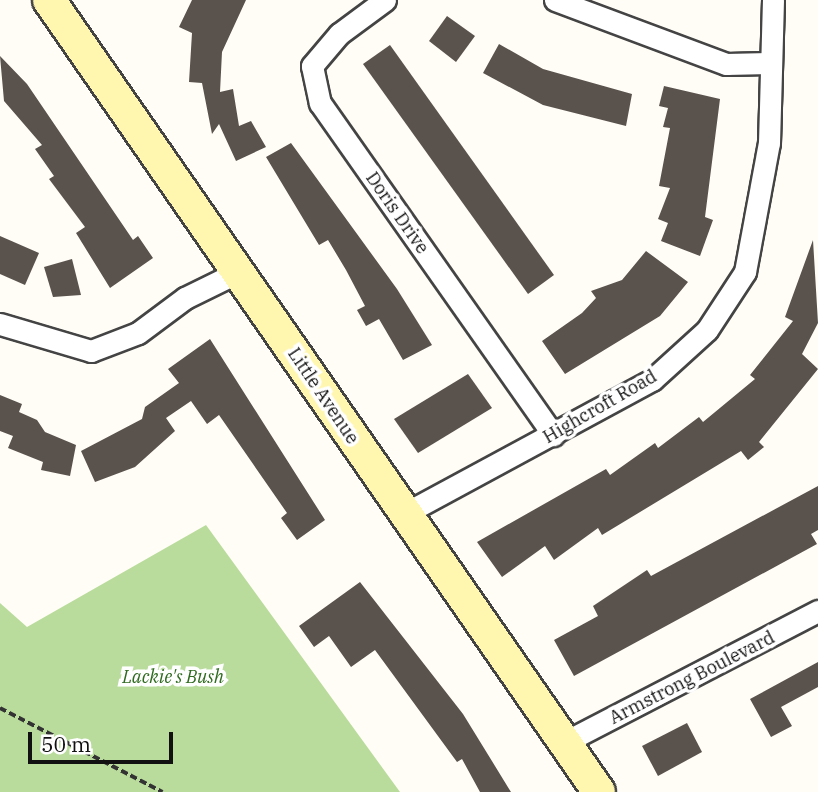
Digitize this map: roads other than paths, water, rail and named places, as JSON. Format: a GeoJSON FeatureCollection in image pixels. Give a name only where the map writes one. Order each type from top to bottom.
{"type":"FeatureCollection","features":[{"type":"Feature","properties":{"kind":"street","name":"Little Avenue"},"geometry":{"type":"LineString","coordinates":[[49,0],[599,792]]}},
{"type":"Feature","properties":{"kind":"street","name":"Doris Drive"},"geometry":{"type":"LineString","coordinates":[[385,0],[339,34],[312,66],[320,103],[553,435]]}},
{"type":"Feature","properties":{"kind":"street"},"geometry":{"type":"LineString","coordinates":[[555,0],[726,64],[769,63]]}},
{"type":"Feature","properties":{"kind":"street","name":"Highcroft Road"},"geometry":{"type":"LineString","coordinates":[[404,514],[652,380],[707,330],[745,272],[769,143],[772,0]]}},
{"type":"Feature","properties":{"kind":"street"},"geometry":{"type":"LineString","coordinates":[[0,324],[91,351],[138,333],[185,298],[238,272]]}},
{"type":"Feature","properties":{"kind":"street","name":"Armstrong Boulevard"},"geometry":{"type":"LineString","coordinates":[[565,742],[818,611]]}},
{"type":"Feature","properties":{"kind":"park label","name":"Lackie's Bush"},"geometry":{"type":"Point","coordinates":[173,677]}}]}
